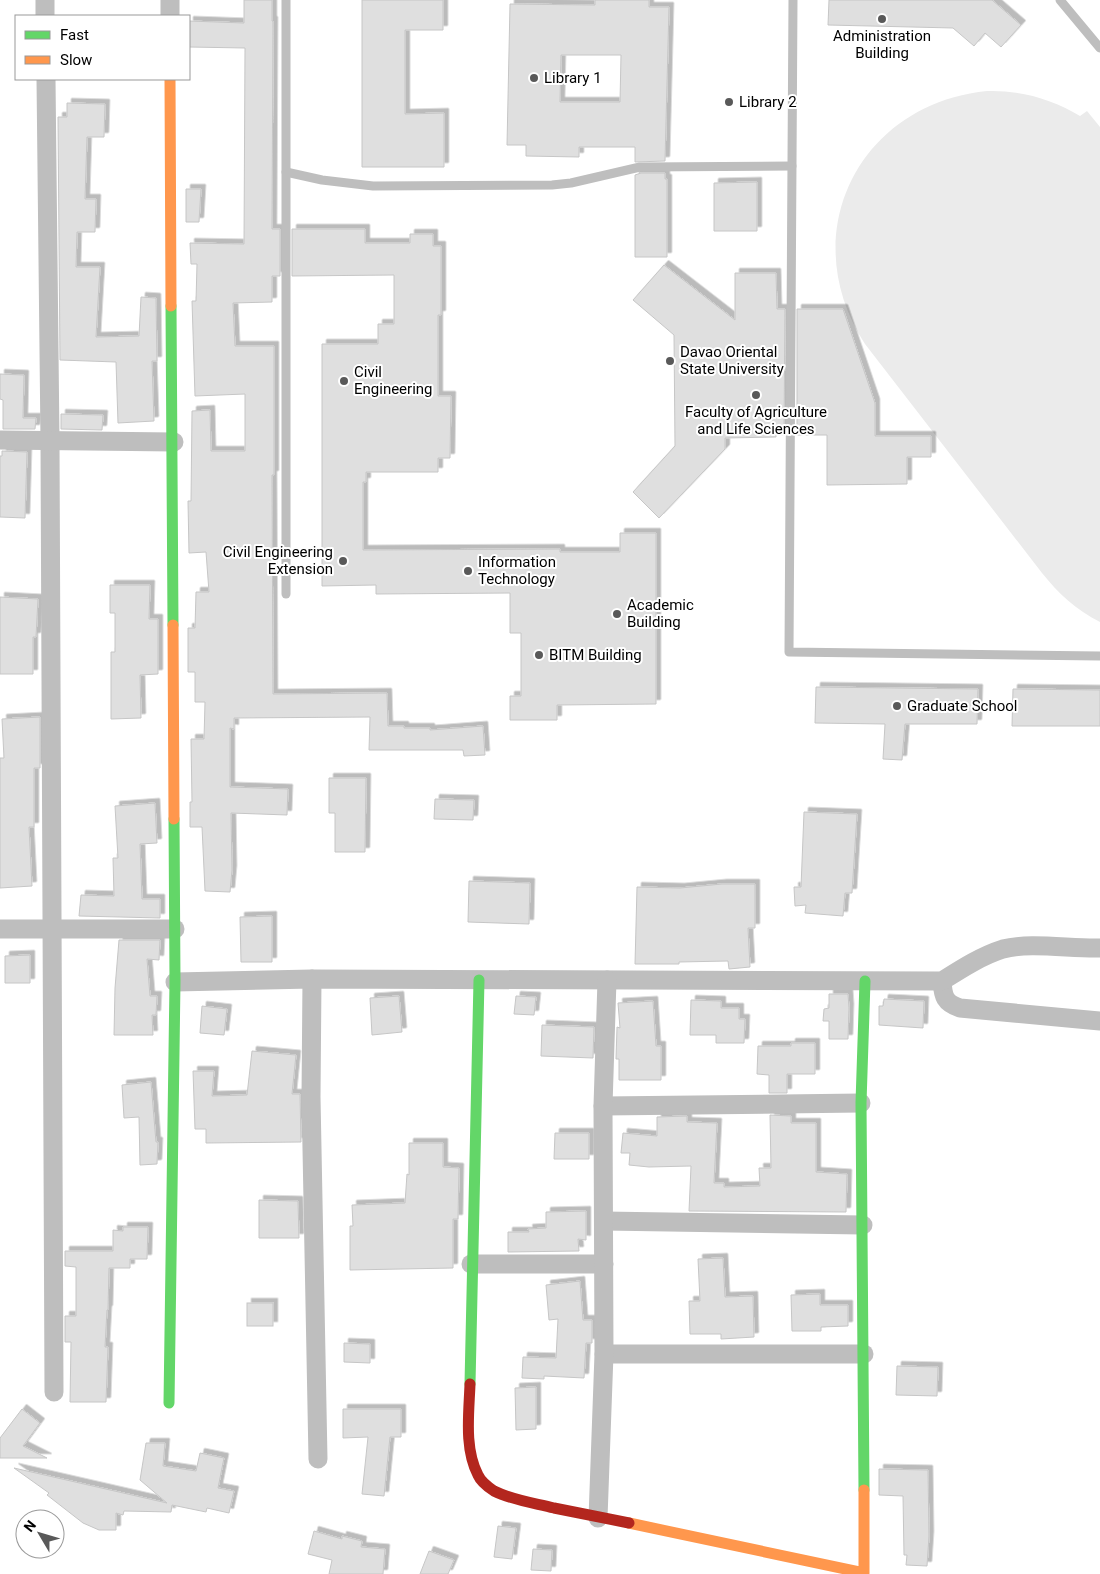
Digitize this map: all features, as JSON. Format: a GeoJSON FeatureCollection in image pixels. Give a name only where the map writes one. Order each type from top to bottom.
{"type":"FeatureCollection","features":[{"type":"Feature","properties":{"kind":"street"},"geometry":{"type":"LineString","coordinates":[[45,0],[45,15]]}},
{"type":"Feature","properties":{"kind":"street"},"geometry":{"type":"LineString","coordinates":[[170,0],[170,15]]}},
{"type":"Feature","properties":{"kind":"street"},"geometry":{"type":"LineString","coordinates":[[46,80],[53,929],[54,1392]]}},
{"type":"Feature","properties":{"kind":"street"},"geometry":{"type":"LineString","coordinates":[[170,80],[174,442],[175,982],[170,1403]]}},
{"type":"Feature","properties":{"kind":"street"},"geometry":{"type":"LineString","coordinates":[[0,440],[174,442]]}},
{"type":"Feature","properties":{"kind":"street"},"geometry":{"type":"LineString","coordinates":[[0,929],[175,929]]}},
{"type":"Feature","properties":{"kind":"street"},"geometry":{"type":"LineString","coordinates":[[175,982],[312,979],[942,981],[985,956],[1005,949],[1033,946],[1100,948]]}},
{"type":"Feature","properties":{"kind":"street"},"geometry":{"type":"LineString","coordinates":[[312,979],[311,1097],[318,1459]]}},
{"type":"Feature","properties":{"kind":"street"},"geometry":{"type":"LineString","coordinates":[[479,980],[471,1264],[469,1433],[471,1457],[477,1477],[490,1490],[510,1497],[598,1518],[864,1573],[861,1103],[865,981]]}},
{"type":"Feature","properties":{"kind":"street"},"geometry":{"type":"LineString","coordinates":[[598,1518],[604,1354],[603,1106],[607,980]]}},
{"type":"Feature","properties":{"kind":"street"},"geometry":{"type":"LineString","coordinates":[[942,981],[943,994],[946,1001],[960,1008],[1100,1021]]}},
{"type":"Feature","properties":{"kind":"street"},"geometry":{"type":"LineString","coordinates":[[603,1106],[861,1103]]}},
{"type":"Feature","properties":{"kind":"street"},"geometry":{"type":"LineString","coordinates":[[604,1221],[863,1224]]}},
{"type":"Feature","properties":{"kind":"street"},"geometry":{"type":"LineString","coordinates":[[471,1264],[604,1264]]}},
{"type":"Feature","properties":{"kind":"street"},"geometry":{"type":"LineString","coordinates":[[604,1354],[864,1354]]}},
{"type":"Feature","properties":{"kind":"lane"},"geometry":{"type":"LineString","coordinates":[[286,0],[286,594]]}},
{"type":"Feature","properties":{"kind":"lane"},"geometry":{"type":"LineString","coordinates":[[794,0],[789,652],[1100,656]]}},
{"type":"Feature","properties":{"kind":"lane"},"geometry":{"type":"LineString","coordinates":[[1060,0],[1100,48]]}},
{"type":"Feature","properties":{"kind":"lane"},"geometry":{"type":"LineString","coordinates":[[286,172],[322,180],[372,186],[552,185],[571,183],[640,167],[792,166]]}},
{"type":"Feature","properties":{"kind":"shaded area"},"geometry":{"type":"Polygon","coordinates":[[[987,91],[1012,92],[1036,97],[1047,100],[1080,116],[1087,111],[1100,127],[1100,622],[1068,600],[1042,573],[865,344],[845,302],[836,260],[838,219],[851,182],[873,148],[904,121],[942,101],[987,91]]]}},
{"type":"Feature","properties":{"kind":"building"},"geometry":{"type":"Polygon","coordinates":[[[244,0],[272,0],[272,229],[280,229],[280,276],[272,276],[272,302],[233,303],[235,346],[274,346],[274,475],[272,475],[273,694],[387,693],[388,726],[430,728],[430,730],[483,726],[485,755],[464,756],[463,750],[369,750],[370,717],[234,718],[234,729],[230,728],[230,787],[288,789],[287,815],[231,813],[232,870],[230,892],[205,891],[202,827],[190,827],[190,802],[192,802],[191,739],[204,739],[205,702],[195,702],[195,672],[188,672],[188,628],[195,628],[196,592],[209,592],[206,552],[189,553],[188,501],[191,501],[192,411],[210,410],[211,451],[245,451],[245,394],[195,396],[192,301],[196,301],[197,264],[191,264],[190,243],[244,244],[245,48],[190,47],[190,21],[244,23],[244,0]]]}},
{"type":"Feature","properties":{"kind":"building"},"geometry":{"type":"Polygon","coordinates":[[[362,0],[443,0],[443,30],[405,30],[405,114],[444,113],[444,167],[362,167],[362,0]]]}},
{"type":"Feature","properties":{"kind":"building","name":"Library 1"},"geometry":{"type":"Polygon","coordinates":[[[595,0],[649,0],[649,7],[669,7],[665,161],[635,162],[635,147],[579,147],[579,157],[526,156],[526,145],[507,145],[510,4],[595,5],[595,0]],[[561,55],[560,102],[620,102],[621,55],[561,55]]]}},
{"type":"Feature","properties":{"kind":"building","name":"Administration Building"},"geometry":{"type":"Polygon","coordinates":[[[829,0],[992,0],[1021,25],[1001,47],[985,33],[974,46],[953,28],[828,25],[829,0]]]}},
{"type":"Feature","properties":{"kind":"building"},"geometry":{"type":"Polygon","coordinates":[[[67,103],[105,104],[104,137],[87,137],[85,199],[96,199],[95,232],[77,232],[76,267],[100,267],[96,337],[139,336],[141,297],[156,298],[157,361],[152,361],[154,421],[118,423],[116,362],[60,360],[58,117],[67,117],[67,103]]]}},
{"type":"Feature","properties":{"kind":"building"},"geometry":{"type":"Polygon","coordinates":[[[641,173],[665,173],[665,179],[667,179],[667,257],[635,257],[635,175],[641,173]]]}},
{"type":"Feature","properties":{"kind":"building"},"geometry":{"type":"Polygon","coordinates":[[[757,182],[757,231],[714,231],[714,183],[757,182]]]}},
{"type":"Feature","properties":{"kind":"building"},"geometry":{"type":"Polygon","coordinates":[[[186,189],[201,189],[199,222],[186,222],[186,189]]]}},
{"type":"Feature","properties":{"kind":"building"},"geometry":{"type":"Polygon","coordinates":[[[292,229],[365,229],[365,243],[410,243],[410,234],[433,234],[433,246],[441,246],[441,315],[438,315],[438,396],[451,396],[450,458],[438,458],[438,472],[366,472],[366,482],[363,482],[363,550],[560,549],[560,552],[620,552],[620,533],[656,533],[656,704],[557,705],[557,720],[510,720],[510,696],[521,696],[521,633],[510,633],[510,593],[376,594],[376,585],[322,586],[322,344],[378,344],[378,324],[394,324],[394,275],[292,276],[292,229]]]}},
{"type":"Feature","properties":{"kind":"building"},"geometry":{"type":"Polygon","coordinates":[[[664,265],[735,320],[735,273],[776,273],[777,309],[785,309],[784,435],[776,434],[776,437],[725,438],[725,449],[659,518],[633,492],[675,446],[674,335],[633,300],[664,265]]]}},
{"type":"Feature","properties":{"kind":"building"},"geometry":{"type":"Polygon","coordinates":[[[797,309],[843,309],[875,403],[875,436],[931,436],[931,457],[907,457],[907,484],[827,485],[827,435],[797,435],[797,309]]]}},
{"type":"Feature","properties":{"kind":"building"},"geometry":{"type":"Polygon","coordinates":[[[0,374],[24,375],[23,418],[36,418],[35,429],[3,429],[3,400],[0,399],[0,374]]]}},
{"type":"Feature","properties":{"kind":"building"},"geometry":{"type":"Polygon","coordinates":[[[61,414],[103,415],[102,430],[61,429],[61,414]]]}},
{"type":"Feature","properties":{"kind":"building"},"geometry":{"type":"Polygon","coordinates":[[[2,451],[27,452],[25,518],[0,517],[0,456],[2,456],[2,451]]]}},
{"type":"Feature","properties":{"kind":"building"},"geometry":{"type":"Polygon","coordinates":[[[110,585],[150,585],[149,619],[158,619],[158,674],[140,675],[141,718],[111,719],[111,652],[115,652],[115,613],[110,613],[110,585]]]}},
{"type":"Feature","properties":{"kind":"building"},"geometry":{"type":"Polygon","coordinates":[[[0,597],[38,599],[36,637],[33,637],[33,674],[0,674],[0,597]]]}},
{"type":"Feature","properties":{"kind":"building","name":"Graduate School"},"geometry":{"type":"Polygon","coordinates":[[[816,687],[978,689],[977,724],[905,724],[902,760],[883,759],[885,724],[815,723],[816,687]]]}},
{"type":"Feature","properties":{"kind":"building"},"geometry":{"type":"Polygon","coordinates":[[[1013,689],[1100,690],[1100,726],[1012,726],[1013,689]]]}},
{"type":"Feature","properties":{"kind":"building"},"geometry":{"type":"Polygon","coordinates":[[[40,717],[40,768],[34,768],[34,827],[29,827],[32,886],[0,888],[0,758],[4,758],[2,719],[40,717]]]}},
{"type":"Feature","properties":{"kind":"building"},"geometry":{"type":"Polygon","coordinates":[[[329,778],[366,778],[365,852],[335,852],[335,813],[329,813],[329,778]]]}},
{"type":"Feature","properties":{"kind":"building"},"geometry":{"type":"Polygon","coordinates":[[[435,799],[474,800],[473,820],[434,819],[435,799]]]}},
{"type":"Feature","properties":{"kind":"building"},"geometry":{"type":"Polygon","coordinates":[[[155,803],[157,843],[140,844],[142,899],[160,899],[160,918],[79,916],[81,895],[114,896],[113,858],[118,858],[115,806],[155,803]]]}},
{"type":"Feature","properties":{"kind":"building"},"geometry":{"type":"Polygon","coordinates":[[[804,812],[857,814],[852,893],[845,893],[843,916],[805,913],[806,905],[795,906],[794,887],[801,887],[804,812]]]}},
{"type":"Feature","properties":{"kind":"building"},"geometry":{"type":"Polygon","coordinates":[[[469,881],[530,883],[529,924],[468,922],[469,881]]]}},
{"type":"Feature","properties":{"kind":"building"},"geometry":{"type":"Polygon","coordinates":[[[722,884],[755,884],[755,928],[748,928],[750,967],[729,969],[728,961],[635,964],[637,887],[680,888],[722,884]]]}},
{"type":"Feature","properties":{"kind":"building"},"geometry":{"type":"Polygon","coordinates":[[[272,916],[272,962],[241,962],[240,917],[272,916]]]}},
{"type":"Feature","properties":{"kind":"building"},"geometry":{"type":"Polygon","coordinates":[[[119,940],[160,940],[159,960],[147,959],[150,996],[157,996],[156,1015],[152,1015],[153,1035],[114,1035],[119,940]]]}},
{"type":"Feature","properties":{"kind":"building"},"geometry":{"type":"Polygon","coordinates":[[[30,955],[30,983],[5,983],[5,956],[30,955]]]}},
{"type":"Feature","properties":{"kind":"building"},"geometry":{"type":"Polygon","coordinates":[[[829,994],[848,994],[848,1039],[829,1039],[829,1021],[823,1021],[824,1009],[829,1008],[829,994]]]}},
{"type":"Feature","properties":{"kind":"building"},"geometry":{"type":"Polygon","coordinates":[[[399,996],[402,1032],[372,1035],[370,998],[399,996]]]}},
{"type":"Feature","properties":{"kind":"building"},"geometry":{"type":"Polygon","coordinates":[[[516,996],[536,997],[534,1015],[514,1014],[516,996]]]}},
{"type":"Feature","properties":{"kind":"building"},"geometry":{"type":"Polygon","coordinates":[[[884,999],[924,1001],[923,1028],[879,1025],[879,1006],[883,1006],[884,999]]]}},
{"type":"Feature","properties":{"kind":"building"},"geometry":{"type":"Polygon","coordinates":[[[691,1000],[721,1001],[721,1008],[739,1008],[739,1019],[745,1019],[744,1043],[716,1043],[716,1035],[690,1035],[691,1000]]]}},
{"type":"Feature","properties":{"kind":"building"},"geometry":{"type":"Polygon","coordinates":[[[653,1001],[656,1046],[661,1046],[661,1080],[619,1080],[619,1059],[616,1059],[617,1027],[620,1028],[618,1003],[653,1001]]]}},
{"type":"Feature","properties":{"kind":"building"},"geometry":{"type":"Polygon","coordinates":[[[202,1006],[227,1009],[224,1035],[200,1033],[202,1006]]]}},
{"type":"Feature","properties":{"kind":"building"},"geometry":{"type":"Polygon","coordinates":[[[542,1025],[594,1027],[593,1058],[541,1056],[542,1025]]]}},
{"type":"Feature","properties":{"kind":"building"},"geometry":{"type":"Polygon","coordinates":[[[791,1043],[815,1043],[815,1074],[787,1074],[787,1093],[769,1093],[769,1075],[757,1074],[758,1046],[791,1046],[791,1043]]]}},
{"type":"Feature","properties":{"kind":"building"},"geometry":{"type":"Polygon","coordinates":[[[252,1051],[296,1055],[292,1094],[300,1094],[301,1142],[206,1143],[206,1129],[195,1129],[193,1071],[214,1071],[212,1096],[247,1095],[252,1051]]]}},
{"type":"Feature","properties":{"kind":"building"},"geometry":{"type":"Polygon","coordinates":[[[151,1082],[156,1142],[158,1142],[157,1164],[140,1165],[139,1117],[124,1118],[122,1085],[151,1082]]]}},
{"type":"Feature","properties":{"kind":"building"},"geometry":{"type":"Polygon","coordinates":[[[770,1115],[791,1116],[791,1123],[816,1123],[816,1172],[847,1174],[846,1212],[689,1211],[691,1166],[649,1167],[629,1165],[630,1153],[621,1153],[623,1133],[657,1136],[657,1117],[687,1116],[687,1122],[717,1123],[714,1183],[724,1183],[724,1187],[760,1186],[759,1168],[771,1168],[770,1115]]]}},
{"type":"Feature","properties":{"kind":"building"},"geometry":{"type":"Polygon","coordinates":[[[555,1133],[589,1133],[589,1159],[554,1159],[555,1133]]]}},
{"type":"Feature","properties":{"kind":"building"},"geometry":{"type":"Polygon","coordinates":[[[409,1143],[443,1143],[443,1167],[459,1168],[458,1219],[453,1219],[453,1268],[350,1270],[350,1226],[353,1226],[352,1205],[405,1203],[407,1174],[409,1175],[409,1143]]]}},
{"type":"Feature","properties":{"kind":"building"},"geometry":{"type":"Polygon","coordinates":[[[259,1200],[298,1201],[299,1238],[259,1238],[259,1200]]]}},
{"type":"Feature","properties":{"kind":"building"},"geometry":{"type":"Polygon","coordinates":[[[586,1211],[586,1240],[578,1239],[579,1251],[508,1252],[508,1232],[529,1232],[528,1229],[546,1228],[546,1212],[586,1211]]]}},
{"type":"Feature","properties":{"kind":"building"},"geometry":{"type":"Polygon","coordinates":[[[123,1227],[148,1227],[147,1259],[130,1259],[130,1268],[109,1268],[105,1347],[108,1347],[106,1402],[70,1402],[71,1342],[65,1342],[65,1316],[76,1316],[76,1267],[65,1266],[65,1251],[113,1251],[113,1230],[123,1231],[123,1227]]]}},
{"type":"Feature","properties":{"kind":"building"},"geometry":{"type":"Polygon","coordinates":[[[723,1258],[725,1297],[753,1296],[754,1337],[721,1339],[721,1334],[690,1334],[689,1301],[700,1301],[698,1259],[723,1258]]]}},
{"type":"Feature","properties":{"kind":"building"},"geometry":{"type":"Polygon","coordinates":[[[580,1281],[583,1320],[592,1320],[592,1343],[586,1343],[584,1378],[544,1376],[544,1379],[522,1378],[523,1357],[556,1358],[558,1319],[549,1320],[546,1285],[580,1281]]]}},
{"type":"Feature","properties":{"kind":"building"},"geometry":{"type":"Polygon","coordinates":[[[820,1294],[820,1305],[848,1305],[848,1326],[821,1327],[821,1331],[792,1331],[791,1295],[820,1294]]]}},
{"type":"Feature","properties":{"kind":"building"},"geometry":{"type":"Polygon","coordinates":[[[247,1303],[273,1303],[273,1326],[247,1326],[247,1303]]]}},
{"type":"Feature","properties":{"kind":"building"},"geometry":{"type":"Polygon","coordinates":[[[344,1343],[370,1344],[370,1363],[344,1362],[344,1343]]]}},
{"type":"Feature","properties":{"kind":"building"},"geometry":{"type":"Polygon","coordinates":[[[897,1366],[938,1367],[937,1396],[896,1395],[897,1366]]]}},
{"type":"Feature","properties":{"kind":"building"},"geometry":{"type":"Polygon","coordinates":[[[536,1387],[536,1429],[516,1430],[515,1388],[536,1387]]]}},
{"type":"Feature","properties":{"kind":"building"},"geometry":{"type":"Polygon","coordinates":[[[22,1409],[40,1423],[23,1446],[47,1458],[0,1458],[0,1438],[22,1409]]]}},
{"type":"Feature","properties":{"kind":"building"},"geometry":{"type":"Polygon","coordinates":[[[343,1409],[401,1409],[401,1437],[390,1437],[384,1496],[362,1494],[368,1437],[343,1438],[343,1409]]]}},
{"type":"Feature","properties":{"kind":"building"},"geometry":{"type":"Polygon","coordinates":[[[146,1443],[165,1443],[163,1466],[196,1471],[200,1453],[224,1458],[218,1488],[234,1491],[229,1513],[207,1508],[206,1512],[172,1505],[171,1512],[124,1511],[123,1515],[116,1513],[116,1530],[99,1530],[83,1523],[47,1495],[49,1493],[14,1468],[167,1503],[140,1480],[146,1443]]]}},
{"type":"Feature","properties":{"kind":"building"},"geometry":{"type":"Polygon","coordinates":[[[879,1469],[928,1470],[929,1536],[927,1566],[906,1565],[907,1555],[904,1555],[903,1496],[879,1495],[879,1469]]]}},
{"type":"Feature","properties":{"kind":"building"},"geometry":{"type":"Polygon","coordinates":[[[498,1526],[516,1528],[512,1559],[494,1557],[498,1526]]]}},
{"type":"Feature","properties":{"kind":"building"},"geometry":{"type":"Polygon","coordinates":[[[314,1531],[342,1539],[342,1536],[362,1541],[361,1547],[385,1549],[383,1574],[329,1574],[332,1560],[308,1554],[314,1531]]]}},
{"type":"Feature","properties":{"kind":"building"},"geometry":{"type":"Polygon","coordinates":[[[533,1549],[552,1550],[551,1571],[531,1570],[533,1549]]]}},
{"type":"Feature","properties":{"kind":"building"},"geometry":{"type":"Polygon","coordinates":[[[429,1551],[454,1560],[448,1574],[420,1574],[429,1551]]]}},
{"type":"Feature","properties":{"kind":"traffic: fast"},"geometry":{"type":"LineString","coordinates":[[171,306],[173,625]]}},
{"type":"Feature","properties":{"kind":"traffic: fast"},"geometry":{"type":"LineString","coordinates":[[169,1403],[175,982],[174,819]]}},
{"type":"Feature","properties":{"kind":"traffic: fast"},"geometry":{"type":"LineString","coordinates":[[470,1384],[479,980]]}},
{"type":"Feature","properties":{"kind":"traffic: fast"},"geometry":{"type":"LineString","coordinates":[[864,1490],[861,1103],[865,981]]}},
{"type":"Feature","properties":{"kind":"traffic: slow"},"geometry":{"type":"LineString","coordinates":[[170,80],[171,306]]}},
{"type":"Feature","properties":{"kind":"traffic: slow"},"geometry":{"type":"LineString","coordinates":[[173,625],[174,819]]}},
{"type":"Feature","properties":{"kind":"traffic: slow"},"geometry":{"type":"LineString","coordinates":[[629,1523],[864,1573],[864,1490]]}},
{"type":"Feature","properties":{"kind":"traffic: jam"},"geometry":{"type":"LineString","coordinates":[[470,1384],[469,1442],[474,1465],[478,1475],[485,1484],[494,1491],[516,1499],[629,1523]]}},
{"type":"Feature","properties":{"kind":"place","name":"Administration Building"},"geometry":{"type":"Point","coordinates":[882,19]}},
{"type":"Feature","properties":{"kind":"place","name":"Library 1"},"geometry":{"type":"Point","coordinates":[534,78]}},
{"type":"Feature","properties":{"kind":"place","name":"Library 2"},"geometry":{"type":"Point","coordinates":[729,102]}},
{"type":"Feature","properties":{"kind":"place","name":"Davao Oriental State University"},"geometry":{"type":"Point","coordinates":[670,361]}},
{"type":"Feature","properties":{"kind":"place","name":"Civil Engineering"},"geometry":{"type":"Point","coordinates":[344,381]}},
{"type":"Feature","properties":{"kind":"place","name":"Faculty of Agriculture and Life Sciences"},"geometry":{"type":"Point","coordinates":[756,395]}},
{"type":"Feature","properties":{"kind":"place","name":"Civil Engineering Extension"},"geometry":{"type":"Point","coordinates":[343,561]}},
{"type":"Feature","properties":{"kind":"place","name":"Information Technology"},"geometry":{"type":"Point","coordinates":[468,571]}},
{"type":"Feature","properties":{"kind":"place","name":"Academic Building"},"geometry":{"type":"Point","coordinates":[617,614]}},
{"type":"Feature","properties":{"kind":"place","name":"BITM Building"},"geometry":{"type":"Point","coordinates":[539,655]}},
{"type":"Feature","properties":{"kind":"place","name":"Graduate School"},"geometry":{"type":"Point","coordinates":[897,706]}}]}
